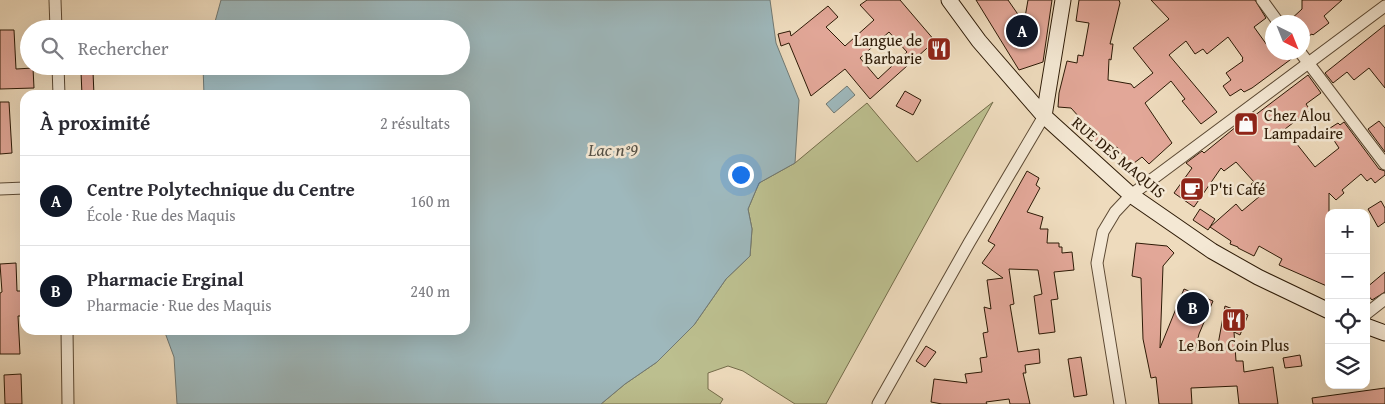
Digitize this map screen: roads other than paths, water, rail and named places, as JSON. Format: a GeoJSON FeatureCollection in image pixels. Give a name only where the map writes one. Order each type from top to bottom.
{"type":"FeatureCollection","features":[{"type":"Feature","properties":{"kind":"street"},"geometry":{"type":"LineString","coordinates":[[55,0],[56,20]]}},
{"type":"Feature","properties":{"kind":"street","name":"RUE DES MAQUIS"},"geometry":{"type":"LineString","coordinates":[[949,0],[979,40],[1044,116],[1131,195],[1212,251],[1258,278],[1325,309]]}},
{"type":"Feature","properties":{"kind":"street"},"geometry":{"type":"LineString","coordinates":[[878,404],[969,243],[1044,116],[1063,0]]}},
{"type":"Feature","properties":{"kind":"street"},"geometry":{"type":"LineString","coordinates":[[1262,0],[1273,15]]}},
{"type":"Feature","properties":{"kind":"street"},"geometry":{"type":"LineString","coordinates":[[1120,404],[1097,263],[1103,232],[1115,212],[1131,195],[1385,6]]}},
{"type":"Feature","properties":{"kind":"street"},"geometry":{"type":"LineString","coordinates":[[1305,60],[1385,164]]}},
{"type":"Feature","properties":{"kind":"street"},"geometry":{"type":"LineString","coordinates":[[58,75],[59,90]]}},
{"type":"Feature","properties":{"kind":"street"},"geometry":{"type":"LineString","coordinates":[[0,189],[20,188]]}},
{"type":"Feature","properties":{"kind":"street"},"geometry":{"type":"LineString","coordinates":[[1370,311],[1385,299]]}},
{"type":"Feature","properties":{"kind":"street"},"geometry":{"type":"LineString","coordinates":[[1370,327],[1385,333]]}},
{"type":"Feature","properties":{"kind":"street"},"geometry":{"type":"LineString","coordinates":[[67,335],[68,404]]}},
{"type":"Feature","properties":{"kind":"water","name":"Lac n°9"},"geometry":{"type":"Polygon","coordinates":[[[221,0],[770,0],[776,43],[799,100],[795,163],[759,183],[748,209],[752,229],[750,256],[726,279],[694,325],[657,362],[625,384],[601,404],[177,404],[174,357],[166,335],[470,335],[470,90],[204,90],[203,75],[470,75],[470,20],[215,20],[221,0]]]}},
{"type":"Feature","properties":{"kind":"water"},"geometry":{"type":"Polygon","coordinates":[[[847,86],[855,95],[834,113],[826,104],[847,86]]]}},
{"type":"Feature","properties":{"kind":"place","name":"Centre Polytechnique du Centre"},"geometry":{"type":"Point","coordinates":[1022,31]}},
{"type":"Feature","properties":{"kind":"place","name":"Langue de Barbarie"},"geometry":{"type":"Point","coordinates":[939,49]}},
{"type":"Feature","properties":{"kind":"place","name":"Chez Alou Lampadaire"},"geometry":{"type":"Point","coordinates":[1246,124]}},
{"type":"Feature","properties":{"kind":"place","name":"P'ti Café"},"geometry":{"type":"Point","coordinates":[1192,189]}},
{"type":"Feature","properties":{"kind":"place","name":"Pharmacie Erginal"},"geometry":{"type":"Point","coordinates":[1193,308]}},
{"type":"Feature","properties":{"kind":"place","name":"Le Bon Coin Plus"},"geometry":{"type":"Point","coordinates":[1234,320]}}]}
